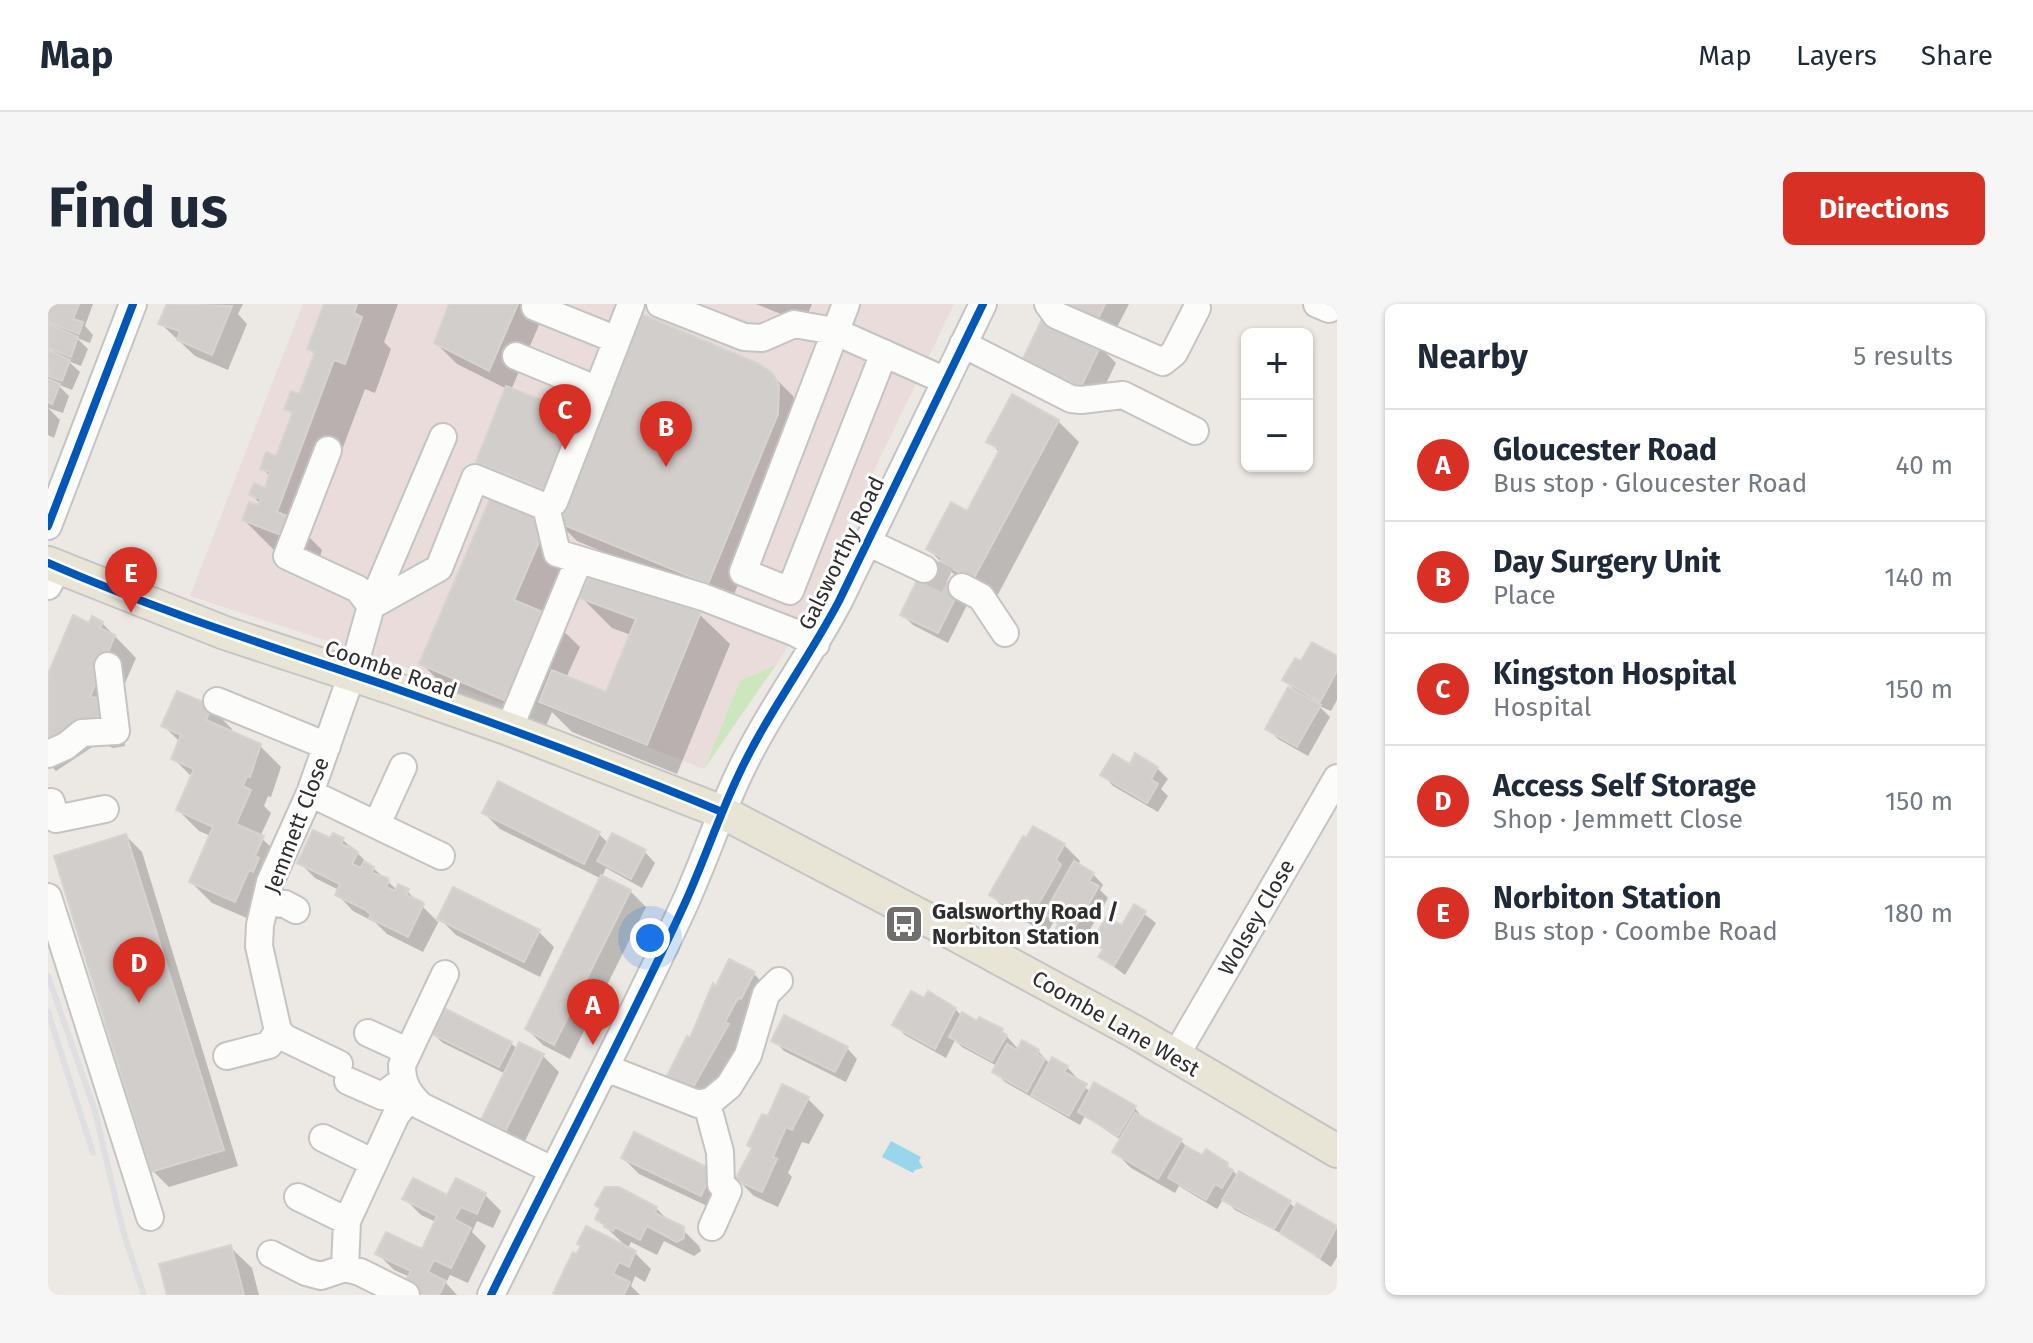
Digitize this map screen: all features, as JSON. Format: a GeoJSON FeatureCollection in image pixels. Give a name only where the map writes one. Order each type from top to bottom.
{"type":"FeatureCollection","features":[{"type":"Feature","properties":{"kind":"main road","name":"Coombe Road"},"geometry":{"type":"LineString","coordinates":[[51,572],[509,729],[722,812]]}},
{"type":"Feature","properties":{"kind":"main road","name":"Coombe Lane West"},"geometry":{"type":"LineString","coordinates":[[722,812],[1026,971],[1176,1055],[1337,1151]]}},
{"type":"Feature","properties":{"kind":"street"},"geometry":{"type":"LineString","coordinates":[[48,526],[133,304]]}},
{"type":"Feature","properties":{"kind":"street"},"geometry":{"type":"LineString","coordinates":[[546,507],[554,502],[631,304]]}},
{"type":"Feature","properties":{"kind":"street"},"geometry":{"type":"LineString","coordinates":[[660,304],[744,337],[762,338],[793,314],[946,381]]}},
{"type":"Feature","properties":{"kind":"street"},"geometry":{"type":"LineString","coordinates":[[846,304],[743,572],[790,591],[884,353]]}},
{"type":"Feature","properties":{"kind":"street","name":"Galsworthy Road"},"geometry":{"type":"LineString","coordinates":[[491,1295],[686,901],[740,772],[816,644],[983,304]]}},
{"type":"Feature","properties":{"kind":"street"},"geometry":{"type":"LineString","coordinates":[[1048,304],[1056,315],[1072,324],[1163,362],[1174,353],[1197,308]]}},
{"type":"Feature","properties":{"kind":"street"},"geometry":{"type":"LineString","coordinates":[[1317,304],[1329,309],[1332,304]]}},
{"type":"Feature","properties":{"kind":"street"},"geometry":{"type":"LineString","coordinates":[[535,307],[617,340]]}},
{"type":"Feature","properties":{"kind":"street"},"geometry":{"type":"LineString","coordinates":[[963,344],[1071,399],[1123,395],[1195,431]]}},
{"type":"Feature","properties":{"kind":"street"},"geometry":{"type":"LineString","coordinates":[[516,356],[598,390]]}},
{"type":"Feature","properties":{"kind":"street","name":"Jemmett Close"},"geometry":{"type":"LineString","coordinates":[[278,1031],[259,946],[260,925],[270,882],[310,793],[352,674],[371,606],[443,437]]}},
{"type":"Feature","properties":{"kind":"street"},"geometry":{"type":"LineString","coordinates":[[328,450],[287,556],[358,589],[371,606],[439,568],[475,478],[546,507]]}},
{"type":"Feature","properties":{"kind":"street"},"geometry":{"type":"LineString","coordinates":[[546,507],[557,553],[703,597],[796,633],[816,644]]}},
{"type":"Feature","properties":{"kind":"street"},"geometry":{"type":"LineString","coordinates":[[867,542],[924,569]]}},
{"type":"Feature","properties":{"kind":"street"},"geometry":{"type":"LineString","coordinates":[[509,729],[579,560]]}},
{"type":"Feature","properties":{"kind":"street"},"geometry":{"type":"LineString","coordinates":[[962,587],[981,597],[1005,633]]}},
{"type":"Feature","properties":{"kind":"street"},"geometry":{"type":"LineString","coordinates":[[48,754],[66,746],[82,733],[116,731],[108,666]]}},
{"type":"Feature","properties":{"kind":"street"},"geometry":{"type":"LineString","coordinates":[[217,701],[327,746]]}},
{"type":"Feature","properties":{"kind":"street"},"geometry":{"type":"LineString","coordinates":[[377,824],[403,767]]}},
{"type":"Feature","properties":{"kind":"street","name":"Wolsey Close"},"geometry":{"type":"LineString","coordinates":[[1176,1055],[1337,778]]}},
{"type":"Feature","properties":{"kind":"street"},"geometry":{"type":"LineString","coordinates":[[310,793],[441,856]]}},
{"type":"Feature","properties":{"kind":"street"},"geometry":{"type":"LineString","coordinates":[[48,803],[51,802],[56,819],[105,809]]}},
{"type":"Feature","properties":{"kind":"street"},"geometry":{"type":"LineString","coordinates":[[48,897],[150,1217]]}},
{"type":"Feature","properties":{"kind":"street"},"geometry":{"type":"LineString","coordinates":[[266,902],[285,904],[296,910]]}},
{"type":"Feature","properties":{"kind":"street"},"geometry":{"type":"LineString","coordinates":[[445,974],[402,1065],[407,1089],[421,1106],[552,1170]]}},
{"type":"Feature","properties":{"kind":"street"},"geometry":{"type":"LineString","coordinates":[[606,1068],[698,1104],[707,1104],[729,1086],[748,1055],[766,994],[779,981]]}},
{"type":"Feature","properties":{"kind":"street"},"geometry":{"type":"LineString","coordinates":[[227,1056],[269,1045],[278,1031],[382,1096],[407,1089]]}},
{"type":"Feature","properties":{"kind":"street"},"geometry":{"type":"LineString","coordinates":[[368,1033],[407,1051]]}},
{"type":"Feature","properties":{"kind":"street"},"geometry":{"type":"LineString","coordinates":[[345,1268],[347,1221],[407,1089]]}},
{"type":"Feature","properties":{"kind":"street"},"geometry":{"type":"LineString","coordinates":[[707,1104],[720,1152],[721,1184],[728,1191],[712,1227]]}},
{"type":"Feature","properties":{"kind":"street"},"geometry":{"type":"LineString","coordinates":[[323,1138],[374,1163]]}},
{"type":"Feature","properties":{"kind":"street"},"geometry":{"type":"LineString","coordinates":[[298,1197],[347,1221]]}},
{"type":"Feature","properties":{"kind":"street"},"geometry":{"type":"LineString","coordinates":[[271,1254],[321,1276],[345,1268],[360,1272],[406,1295]]}},
{"type":"Feature","properties":{"kind":"shaded area"},"geometry":{"type":"Polygon","coordinates":[[[303,304],[954,304],[796,633],[776,665],[740,681],[704,769],[536,703],[529,714],[392,662],[190,596],[303,304]]]}},
{"type":"Feature","properties":{"kind":"green space"},"geometry":{"type":"Polygon","coordinates":[[[776,665],[704,769],[740,681],[776,665]]]}},
{"type":"Feature","properties":{"kind":"water"},"geometry":{"type":"Polygon","coordinates":[[[891,1141],[921,1157],[919,1161],[923,1168],[913,1173],[882,1157],[891,1141]]]}},
{"type":"Feature","properties":{"kind":"building"},"geometry":{"type":"Polygon","coordinates":[[[48,304],[79,304],[73,319],[83,322],[79,334],[48,322],[48,304]]]}},
{"type":"Feature","properties":{"kind":"building"},"geometry":{"type":"Polygon","coordinates":[[[167,304],[232,306],[212,355],[177,340],[180,331],[158,324],[167,304]]]}},
{"type":"Feature","properties":{"kind":"building"},"geometry":{"type":"Polygon","coordinates":[[[324,304],[357,304],[354,313],[362,317],[345,364],[334,360],[277,512],[293,518],[286,537],[242,520],[249,502],[258,505],[261,499],[249,495],[254,483],[265,488],[270,472],[260,469],[266,452],[276,456],[293,412],[284,409],[291,391],[299,394],[315,352],[307,349],[324,304]]]}},
{"type":"Feature","properties":{"kind":"building"},"geometry":{"type":"Polygon","coordinates":[[[449,304],[518,304],[489,371],[434,343],[449,304]]]}},
{"type":"Feature","properties":{"kind":"building"},"geometry":{"type":"Polygon","coordinates":[[[1064,304],[1105,304],[1096,323],[1064,304]]]}},
{"type":"Feature","properties":{"kind":"building"},"geometry":{"type":"Polygon","coordinates":[[[639,313],[759,364],[772,373],[779,385],[778,414],[708,584],[554,521],[639,313]]]}},
{"type":"Feature","properties":{"kind":"building"},"geometry":{"type":"Polygon","coordinates":[[[1043,317],[1101,345],[1078,393],[1020,365],[1043,317]]]}},
{"type":"Feature","properties":{"kind":"building"},"geometry":{"type":"Polygon","coordinates":[[[48,324],[78,337],[71,357],[48,348],[48,324]]]}},
{"type":"Feature","properties":{"kind":"building"},"geometry":{"type":"Polygon","coordinates":[[[48,350],[70,360],[62,381],[48,376],[48,350]]]}},
{"type":"Feature","properties":{"kind":"building"},"geometry":{"type":"Polygon","coordinates":[[[48,379],[60,384],[52,404],[48,402],[48,379]]]}},
{"type":"Feature","properties":{"kind":"building"},"geometry":{"type":"Polygon","coordinates":[[[506,386],[576,413],[546,490],[476,462],[506,386]]]}},
{"type":"Feature","properties":{"kind":"building"},"geometry":{"type":"Polygon","coordinates":[[[1012,394],[1059,420],[973,580],[940,562],[942,558],[926,549],[951,502],[967,511],[1000,449],[986,442],[1012,394]]]}},
{"type":"Feature","properties":{"kind":"building"},"geometry":{"type":"Polygon","coordinates":[[[492,494],[549,519],[514,600],[550,615],[513,704],[419,664],[492,494]]]}},
{"type":"Feature","properties":{"kind":"building"},"geometry":{"type":"Polygon","coordinates":[[[593,568],[701,612],[647,745],[539,702],[552,670],[606,692],[636,619],[579,598],[593,568]]]}},
{"type":"Feature","properties":{"kind":"building"},"geometry":{"type":"Polygon","coordinates":[[[922,570],[960,589],[938,633],[900,615],[922,570]]]}},
{"type":"Feature","properties":{"kind":"building"},"geometry":{"type":"Polygon","coordinates":[[[73,615],[89,623],[92,616],[103,622],[100,628],[115,635],[90,697],[100,698],[105,725],[77,724],[48,742],[48,674],[73,615]]]}},
{"type":"Feature","properties":{"kind":"building"},"geometry":{"type":"Polygon","coordinates":[[[1312,642],[1337,656],[1337,671],[1320,702],[1282,680],[1295,658],[1301,661],[1312,642]]]}},
{"type":"Feature","properties":{"kind":"building"},"geometry":{"type":"Polygon","coordinates":[[[1288,687],[1321,705],[1297,747],[1265,729],[1288,687]]]}},
{"type":"Feature","properties":{"kind":"building"},"geometry":{"type":"Polygon","coordinates":[[[177,691],[212,706],[206,720],[261,744],[250,777],[247,776],[243,786],[251,790],[236,824],[264,836],[255,856],[259,858],[253,872],[249,870],[235,902],[189,882],[213,827],[176,810],[194,769],[171,759],[181,735],[161,726],[177,691]]]}},
{"type":"Feature","properties":{"kind":"building"},"geometry":{"type":"Polygon","coordinates":[[[1135,753],[1158,767],[1151,779],[1158,784],[1147,803],[1100,775],[1113,754],[1130,764],[1135,753]]]}},
{"type":"Feature","properties":{"kind":"building"},"geometry":{"type":"Polygon","coordinates":[[[498,781],[600,832],[584,864],[482,813],[498,781]]]}},
{"type":"Feature","properties":{"kind":"building"},"geometry":{"type":"Polygon","coordinates":[[[1033,826],[1065,844],[1056,860],[1061,865],[1030,919],[989,895],[1023,836],[1026,838],[1033,826]]]}},
{"type":"Feature","properties":{"kind":"building"},"geometry":{"type":"Polygon","coordinates":[[[313,830],[330,838],[333,833],[344,838],[341,844],[358,852],[352,864],[361,868],[364,861],[374,867],[372,873],[388,878],[386,887],[395,891],[398,884],[409,889],[406,895],[424,904],[408,937],[369,918],[371,914],[364,909],[335,895],[340,884],[297,863],[313,830]]]}},
{"type":"Feature","properties":{"kind":"building"},"geometry":{"type":"Polygon","coordinates":[[[612,833],[646,850],[631,879],[597,861],[612,833]]]}},
{"type":"Feature","properties":{"kind":"building"},"geometry":{"type":"Polygon","coordinates":[[[126,834],[224,1150],[151,1172],[54,856],[126,834]]]}},
{"type":"Feature","properties":{"kind":"building"},"geometry":{"type":"Polygon","coordinates":[[[1074,861],[1094,873],[1089,881],[1099,886],[1069,938],[1055,930],[1059,923],[1044,914],[1074,861]]]}},
{"type":"Feature","properties":{"kind":"building"},"geometry":{"type":"Polygon","coordinates":[[[601,875],[631,890],[554,1045],[525,1029],[601,875]]]}},
{"type":"Feature","properties":{"kind":"building"},"geometry":{"type":"Polygon","coordinates":[[[453,887],[540,930],[524,962],[437,919],[453,887]]]}},
{"type":"Feature","properties":{"kind":"building"},"geometry":{"type":"Polygon","coordinates":[[[1134,904],[1146,911],[1114,966],[1098,957],[1103,949],[1092,942],[1106,917],[1122,925],[1134,904]]]}},
{"type":"Feature","properties":{"kind":"building"},"geometry":{"type":"Polygon","coordinates":[[[729,959],[755,972],[725,1022],[729,1024],[692,1089],[667,1076],[687,1036],[690,1038],[713,983],[716,986],[729,959]]]}},
{"type":"Feature","properties":{"kind":"building"},"geometry":{"type":"Polygon","coordinates":[[[911,991],[924,998],[928,991],[956,1008],[935,1049],[892,1025],[911,991]]]}},
{"type":"Feature","properties":{"kind":"building"},"geometry":{"type":"Polygon","coordinates":[[[442,1007],[512,1042],[499,1067],[430,1033],[442,1007]]]}},
{"type":"Feature","properties":{"kind":"building"},"geometry":{"type":"Polygon","coordinates":[[[962,1012],[977,1021],[979,1017],[1003,1029],[1001,1032],[1007,1035],[992,1061],[949,1037],[962,1012]]]}},
{"type":"Feature","properties":{"kind":"building"},"geometry":{"type":"Polygon","coordinates":[[[784,1015],[848,1047],[835,1072],[771,1041],[784,1015]]]}},
{"type":"Feature","properties":{"kind":"building"},"geometry":{"type":"Polygon","coordinates":[[[1022,1040],[1039,1050],[1037,1054],[1045,1059],[1027,1092],[992,1072],[1007,1044],[1017,1050],[1022,1040]]]}},
{"type":"Feature","properties":{"kind":"building"},"geometry":{"type":"Polygon","coordinates":[[[519,1042],[544,1054],[505,1132],[481,1120],[519,1042]]]}},
{"type":"Feature","properties":{"kind":"building"},"geometry":{"type":"Polygon","coordinates":[[[1052,1057],[1068,1066],[1064,1072],[1087,1084],[1069,1116],[1031,1095],[1052,1057]]]}},
{"type":"Feature","properties":{"kind":"building"},"geometry":{"type":"Polygon","coordinates":[[[1094,1082],[1136,1106],[1118,1136],[1078,1112],[1094,1082]]]}},
{"type":"Feature","properties":{"kind":"building"},"geometry":{"type":"Polygon","coordinates":[[[782,1084],[809,1097],[792,1130],[786,1127],[773,1157],[777,1159],[762,1192],[735,1180],[752,1148],[747,1145],[762,1114],[768,1116],[782,1084]]]}},
{"type":"Feature","properties":{"kind":"building"},"geometry":{"type":"Polygon","coordinates":[[[1135,1113],[1182,1139],[1158,1179],[1112,1152],[1135,1113]]]}},
{"type":"Feature","properties":{"kind":"building"},"geometry":{"type":"Polygon","coordinates":[[[634,1132],[713,1170],[701,1196],[621,1158],[634,1132]]]}},
{"type":"Feature","properties":{"kind":"building"},"geometry":{"type":"Polygon","coordinates":[[[1186,1146],[1202,1155],[1206,1149],[1228,1163],[1227,1167],[1233,1170],[1222,1188],[1215,1184],[1206,1200],[1168,1178],[1186,1146]]]}},
{"type":"Feature","properties":{"kind":"building"},"geometry":{"type":"Polygon","coordinates":[[[1239,1171],[1291,1201],[1274,1229],[1222,1200],[1239,1171]]]}},
{"type":"Feature","properties":{"kind":"building"},"geometry":{"type":"Polygon","coordinates":[[[413,1178],[447,1195],[456,1178],[486,1193],[477,1214],[461,1207],[454,1219],[471,1228],[451,1268],[434,1260],[428,1272],[446,1281],[439,1295],[423,1295],[403,1285],[411,1271],[375,1254],[386,1232],[422,1249],[437,1216],[402,1199],[413,1178]]]}},
{"type":"Feature","properties":{"kind":"building"},"geometry":{"type":"Polygon","coordinates":[[[605,1187],[619,1187],[657,1207],[655,1213],[684,1227],[684,1238],[677,1242],[647,1226],[640,1240],[615,1227],[613,1231],[604,1227],[595,1219],[600,1209],[595,1205],[605,1187]]]}},
{"type":"Feature","properties":{"kind":"building"},"geometry":{"type":"Polygon","coordinates":[[[1297,1203],[1337,1226],[1320,1258],[1280,1233],[1297,1203]]]}},
{"type":"Feature","properties":{"kind":"building"},"geometry":{"type":"Polygon","coordinates":[[[586,1226],[636,1251],[629,1267],[619,1262],[613,1274],[630,1282],[624,1295],[553,1293],[573,1252],[576,1254],[581,1246],[577,1244],[586,1226]]]}},
{"type":"Feature","properties":{"kind":"building"},"geometry":{"type":"Polygon","coordinates":[[[231,1245],[244,1295],[167,1295],[159,1264],[231,1245]]]}},
{"type":"Feature","properties":{"kind":"tunnel"},"geometry":{"type":"LineString","coordinates":[[924,569],[962,587]]}},
{"type":"Feature","properties":{"kind":"railway"},"geometry":{"type":"LineString","coordinates":[[48,976],[95,1111],[123,1231],[144,1295]]}},
{"type":"Feature","properties":{"kind":"railway"},"geometry":{"type":"LineString","coordinates":[[48,1012],[93,1153]]}},
{"type":"Feature","properties":{"kind":"cycle path"},"geometry":{"type":"LineString","coordinates":[[48,526],[133,304]]}},
{"type":"Feature","properties":{"kind":"cycle path"},"geometry":{"type":"LineString","coordinates":[[491,1295],[662,953],[739,774],[839,601],[983,304]]}},
{"type":"Feature","properties":{"kind":"cycle path"},"geometry":{"type":"LineString","coordinates":[[48,563],[175,613],[516,732],[722,812]]}},
{"type":"Feature","properties":{"kind":"place","name":"Kingston Hospital"},"geometry":{"type":"Point","coordinates":[565,450]}},
{"type":"Feature","properties":{"kind":"place","name":"Day Surgery Unit"},"geometry":{"type":"Point","coordinates":[666,467]}},
{"type":"Feature","properties":{"kind":"place","name":"Norbiton Station"},"geometry":{"type":"Point","coordinates":[131,613]}},
{"type":"Feature","properties":{"kind":"place","name":"Galsworthy Road / Norbiton Station"},"geometry":{"type":"Point","coordinates":[904,924]}},
{"type":"Feature","properties":{"kind":"place","name":"Access Self Storage"},"geometry":{"type":"Point","coordinates":[139,1003]}},
{"type":"Feature","properties":{"kind":"place","name":"Gloucester Road"},"geometry":{"type":"Point","coordinates":[593,1045]}}]}
